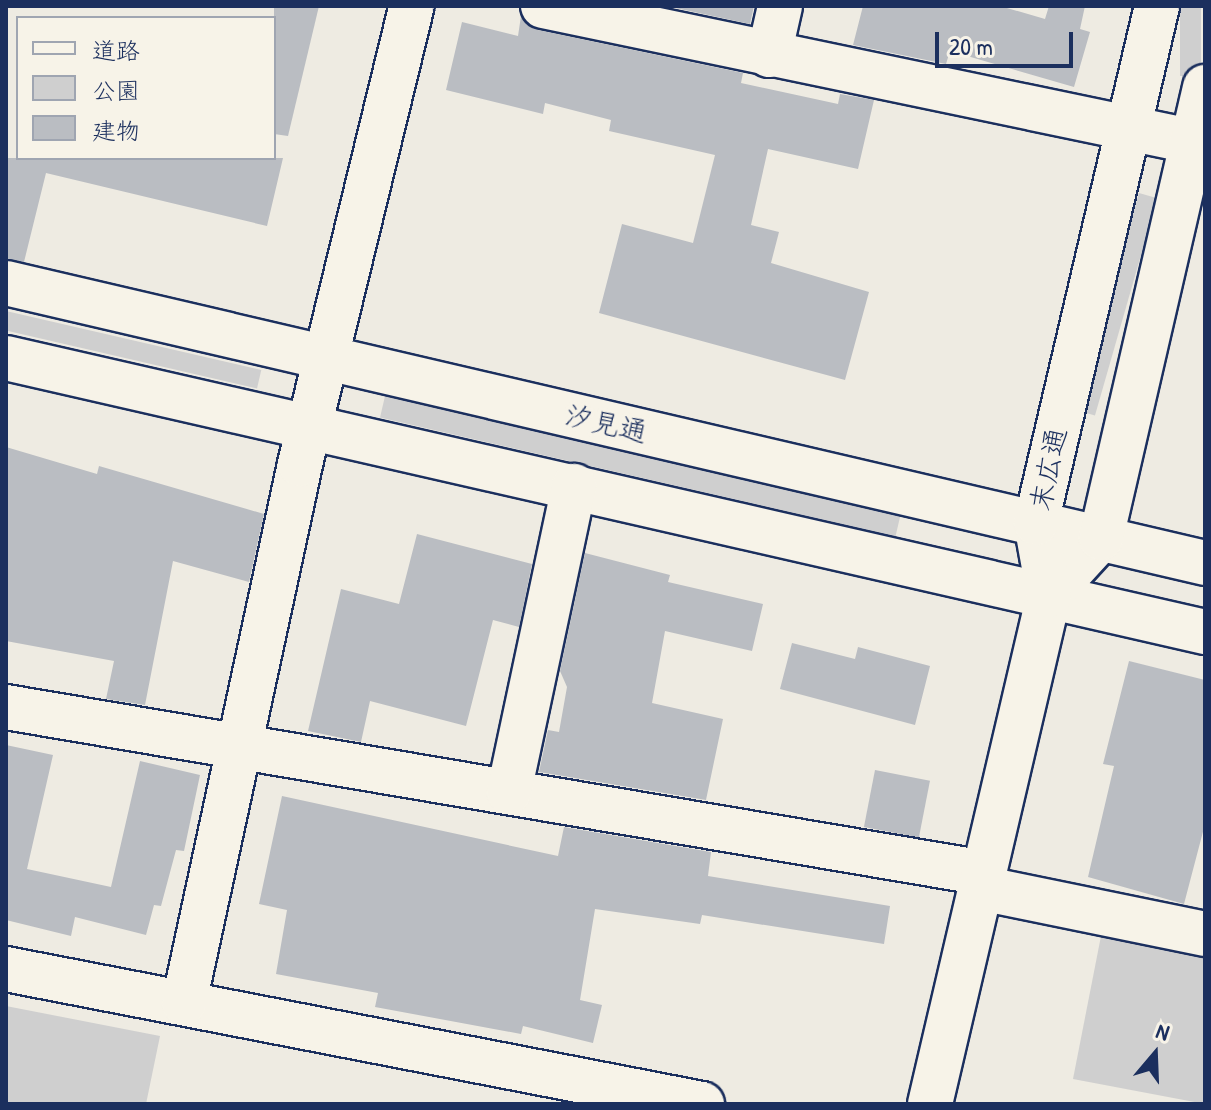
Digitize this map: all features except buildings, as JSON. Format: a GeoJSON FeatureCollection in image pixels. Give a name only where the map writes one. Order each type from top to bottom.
{"type":"FeatureCollection","features":[{"type":"Feature","properties":{"kind":"street"},"geometry":{"type":"LineString","coordinates":[[184,1003],[309,426],[412,6]]}},
{"type":"Feature","properties":{"kind":"street"},"geometry":{"type":"LineString","coordinates":[[543,6],[1199,143]]}},
{"type":"Feature","properties":{"kind":"street"},"geometry":{"type":"LineString","coordinates":[[769,55],[780,6]]}},
{"type":"Feature","properties":{"kind":"street","name":"末広通"},"geometry":{"type":"LineString","coordinates":[[1049,595],[1036,523],[1157,6]]}},
{"type":"Feature","properties":{"kind":"street"},"geometry":{"type":"LineString","coordinates":[[930,1104],[1049,595],[1101,538],[1199,143],[1205,87]]}},
{"type":"Feature","properties":{"kind":"street","name":"汐見通"},"geometry":{"type":"LineString","coordinates":[[6,283],[1205,563]]}},
{"type":"Feature","properties":{"kind":"street"},"geometry":{"type":"LineString","coordinates":[[6,358],[1205,632]]}},
{"type":"Feature","properties":{"kind":"street"},"geometry":{"type":"LineString","coordinates":[[509,792],[574,486]]}},
{"type":"Feature","properties":{"kind":"street"},"geometry":{"type":"LineString","coordinates":[[6,707],[509,792],[982,880],[1205,934]]}},
{"type":"Feature","properties":{"kind":"street"},"geometry":{"type":"LineString","coordinates":[[6,969],[702,1104]]}},
{"type":"Feature","properties":{"kind":"green space"},"geometry":{"type":"Polygon","coordinates":[[[1180,6],[1201,6],[1201,76],[1180,76],[1180,6]]]}},
{"type":"Feature","properties":{"kind":"green space"},"geometry":{"type":"Polygon","coordinates":[[[1139,193],[1157,198],[1095,415],[1077,410],[1139,193]]]}},
{"type":"Feature","properties":{"kind":"green space"},"geometry":{"type":"Polygon","coordinates":[[[6,311],[261,370],[257,388],[6,330],[6,311]]]}},
{"type":"Feature","properties":{"kind":"green space"},"geometry":{"type":"Polygon","coordinates":[[[385,396],[900,515],[895,536],[380,417],[385,396]]]}},
{"type":"Feature","properties":{"kind":"green space"},"geometry":{"type":"Polygon","coordinates":[[[1101,936],[1205,957],[1205,1104],[1073,1079],[1101,936]]]}},
{"type":"Feature","properties":{"kind":"green space"},"geometry":{"type":"Polygon","coordinates":[[[6,1006],[160,1036],[146,1104],[6,1104],[6,1006]]]}}]}
